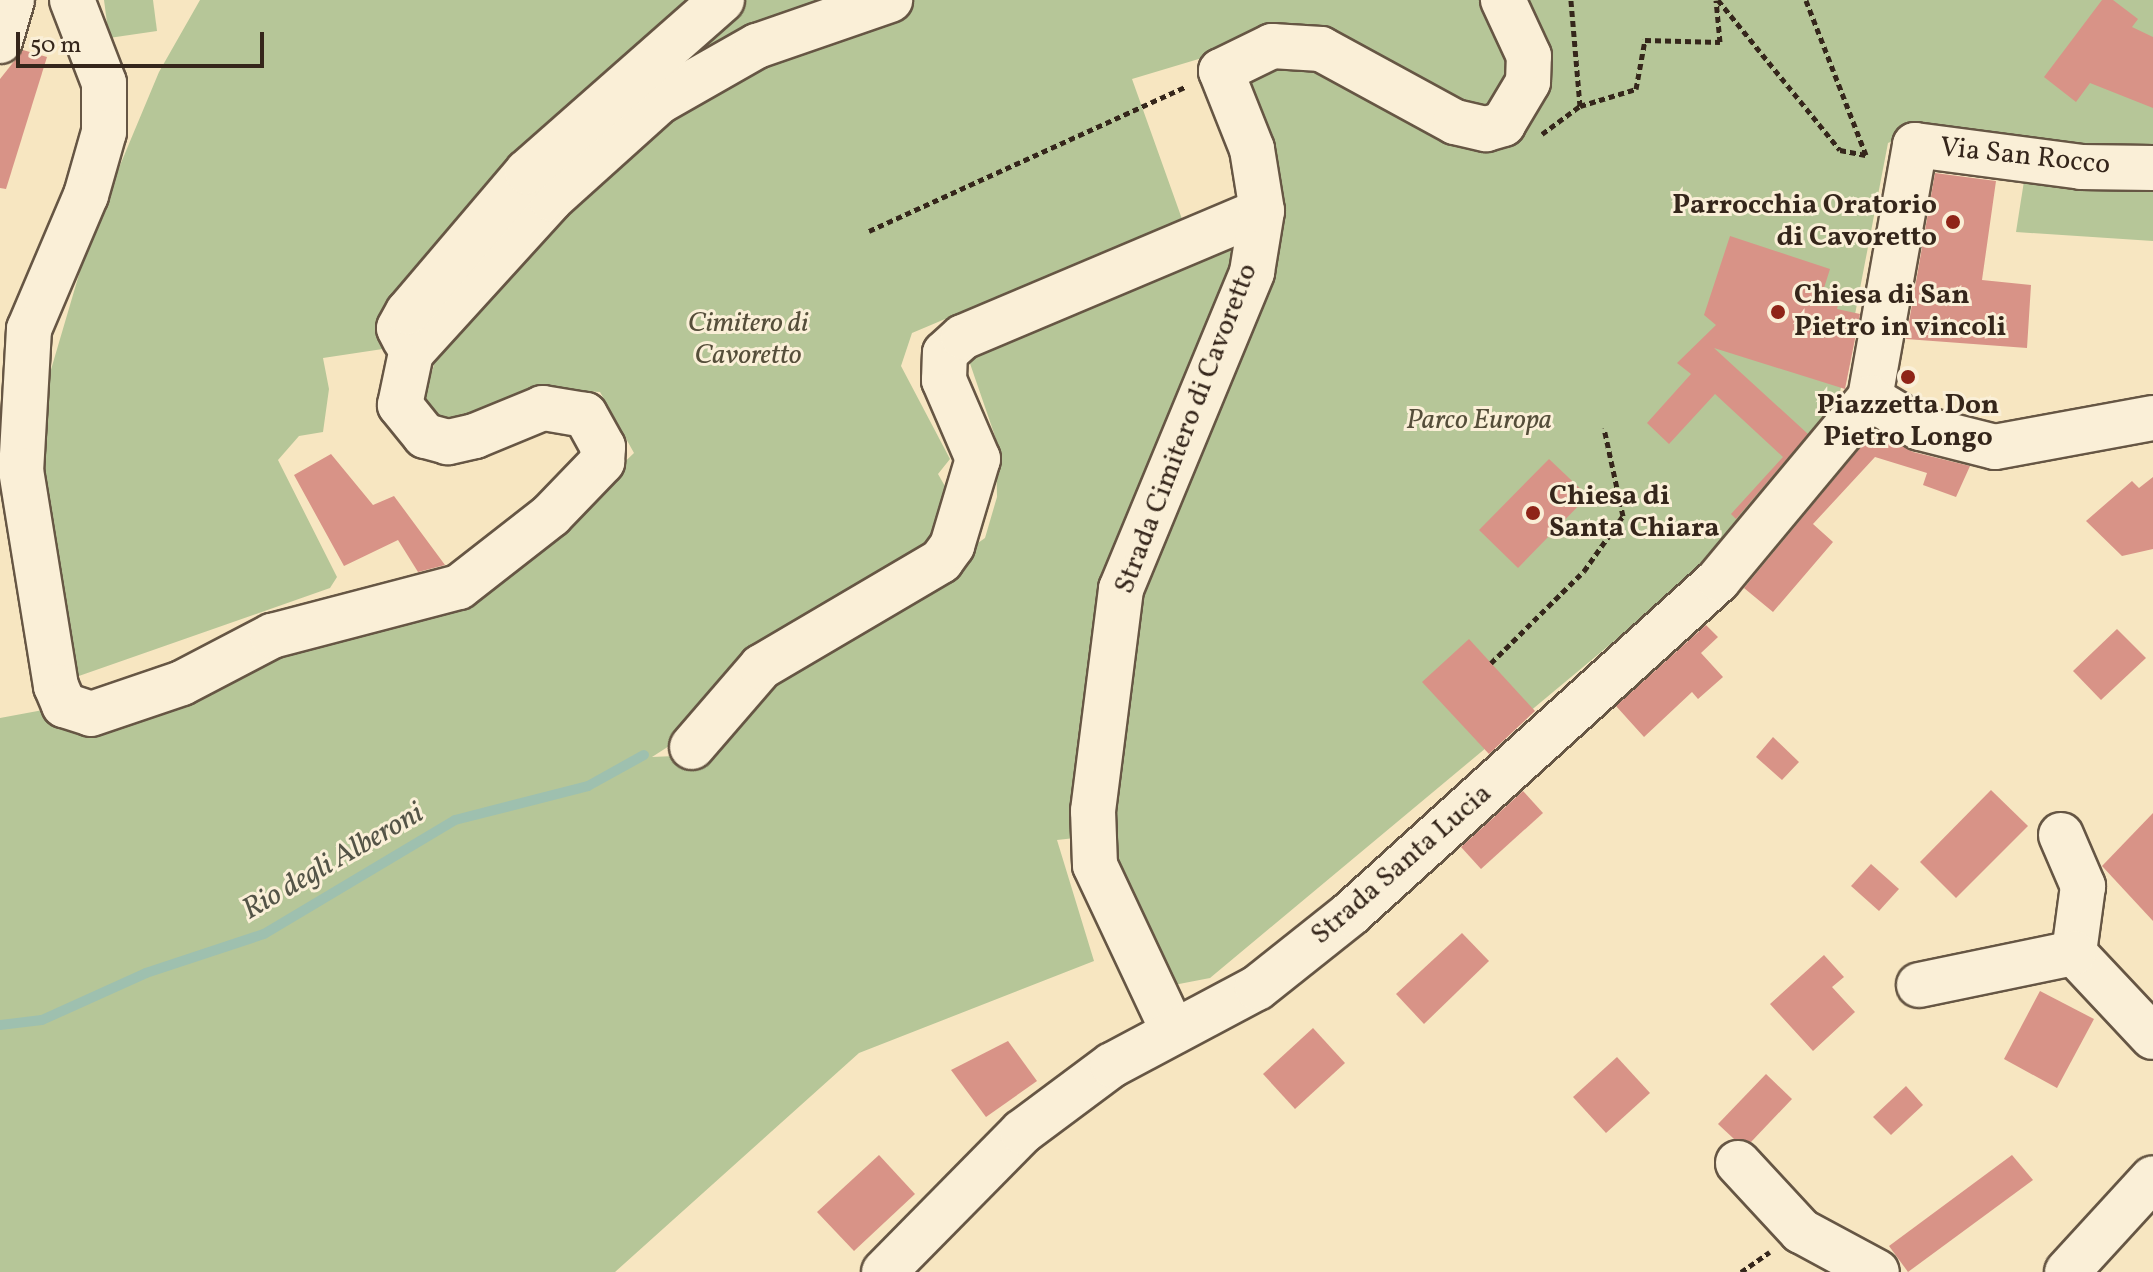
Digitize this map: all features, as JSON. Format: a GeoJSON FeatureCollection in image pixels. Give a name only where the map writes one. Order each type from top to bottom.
{"type":"FeatureCollection","features":[{"type":"Feature","properties":{"kind":"street"},"geometry":{"type":"LineString","coordinates":[[0,41],[12,0]]}},
{"type":"Feature","properties":{"kind":"street"},"geometry":{"type":"LineString","coordinates":[[66,698],[23,503],[20,396],[38,302],[86,195],[104,132],[104,83],[72,0]]}},
{"type":"Feature","properties":{"kind":"street"},"geometry":{"type":"LineString","coordinates":[[411,353],[399,328],[408,312],[527,172],[722,0]]}},
{"type":"Feature","properties":{"kind":"street"},"geometry":{"type":"LineString","coordinates":[[66,698],[112,710],[272,636],[459,587],[588,479],[602,462],[598,435],[585,415],[543,408],[475,436],[448,442],[425,436],[400,405],[411,353],[551,199],[660,101],[757,46],[890,0]]}},
{"type":"Feature","properties":{"kind":"street"},"geometry":{"type":"LineString","coordinates":[[1221,71],[1272,46],[1321,49],[1455,122],[1486,129],[1503,124],[1528,82],[1529,56],[1503,0]]}},
{"type":"Feature","properties":{"kind":"street","name":"Strada Cimitero di Cavoretto"},"geometry":{"type":"LineString","coordinates":[[1172,1029],[1095,865],[1100,723],[1121,589],[1252,272],[1262,211],[1252,149],[1221,71]]}},
{"type":"Feature","properties":{"kind":"street","name":"Via San Rocco"},"geometry":{"type":"LineString","coordinates":[[1870,398],[1915,145],[2081,167],[2153,168]]}},
{"type":"Feature","properties":{"kind":"street"},"geometry":{"type":"LineString","coordinates":[[692,747],[761,667],[941,561],[952,546],[978,459],[944,380],[945,353],[963,337],[1262,211]]}},
{"type":"Feature","properties":{"kind":"street"},"geometry":{"type":"LineString","coordinates":[[1870,398],[1920,428],[1995,447],[2153,418]]}},
{"type":"Feature","properties":{"kind":"street","name":"Strada Santa Lucia"},"geometry":{"type":"LineString","coordinates":[[884,1272],[1022,1132],[1172,1029],[1280,969],[1598,692],[1719,579],[1870,398]]}},
{"type":"Feature","properties":{"kind":"street"},"geometry":{"type":"LineString","coordinates":[[66,698],[353,588],[438,576],[510,544]]}},
{"type":"Feature","properties":{"kind":"street"},"geometry":{"type":"LineString","coordinates":[[2061,835],[2083,886],[2074,953]]}},
{"type":"Feature","properties":{"kind":"street"},"geometry":{"type":"LineString","coordinates":[[1919,985],[2074,953]]}},
{"type":"Feature","properties":{"kind":"street"},"geometry":{"type":"LineString","coordinates":[[2074,953],[2153,1037]]}},
{"type":"Feature","properties":{"kind":"street"},"geometry":{"type":"LineString","coordinates":[[1738,1163],[1801,1231],[1877,1272]]}},
{"type":"Feature","properties":{"kind":"street"},"geometry":{"type":"LineString","coordinates":[[2069,1271],[2153,1178]]}},
{"type":"Feature","properties":{"kind":"street"},"geometry":{"type":"LineString","coordinates":[[913,1272],[972,1181]]}},
{"type":"Feature","properties":{"kind":"path"},"geometry":{"type":"LineString","coordinates":[[1717,0],[1840,150],[1866,155],[1806,0]]}},
{"type":"Feature","properties":{"kind":"path"},"geometry":{"type":"LineString","coordinates":[[1580,106],[1636,89],[1645,40],[1720,42],[1717,0]]}},
{"type":"Feature","properties":{"kind":"path"},"geometry":{"type":"LineString","coordinates":[[869,231],[1221,71]]}},
{"type":"Feature","properties":{"kind":"path"},"geometry":{"type":"LineString","coordinates":[[1491,663],[1584,571],[1623,516],[1604,428]]}},
{"type":"Feature","properties":{"kind":"green space"},"geometry":{"type":"Polygon","coordinates":[[[104,0],[153,0],[157,31],[109,38],[104,0]]]}},
{"type":"Feature","properties":{"kind":"green space"},"geometry":{"type":"Polygon","coordinates":[[[200,0],[2153,0],[2153,159],[1912,133],[1888,143],[1837,408],[1679,587],[1210,978],[1148,990],[1093,836],[1057,840],[1094,961],[859,1053],[615,1272],[0,1272],[0,718],[97,700],[528,554],[634,453],[600,392],[554,389],[464,419],[436,416],[423,400],[434,365],[428,350],[396,347],[323,358],[329,389],[323,432],[299,436],[278,460],[337,577],[330,588],[76,677],[39,519],[45,390],[90,237],[159,72],[200,0]],[[1212,55],[1132,79],[1182,219],[912,333],[901,366],[950,459],[938,474],[950,495],[934,554],[818,623],[798,619],[765,638],[719,714],[652,757],[675,756],[985,538],[997,497],[996,439],[965,349],[1218,242],[1266,249],[1212,55]]]}},
{"type":"Feature","properties":{"kind":"green space"},"geometry":{"type":"Polygon","coordinates":[[[2027,162],[2153,178],[2153,241],[2016,232],[2027,162]]]}},
{"type":"Feature","properties":{"kind":"building"},"geometry":{"type":"Polygon","coordinates":[[[2102,0],[2113,0],[2138,19],[2132,27],[2153,37],[2153,108],[2090,83],[2076,102],[2044,77],[2102,0]]]}},
{"type":"Feature","properties":{"kind":"building"},"geometry":{"type":"Polygon","coordinates":[[[23,50],[47,57],[6,189],[0,188],[0,79],[23,50]]]}},
{"type":"Feature","properties":{"kind":"building","name":"Parrocchia Oratorio di Cavoretto"},"geometry":{"type":"Polygon","coordinates":[[[1935,173],[1996,181],[1982,280],[2031,285],[2027,348],[1906,339],[1935,173]]]}},
{"type":"Feature","properties":{"kind":"building","name":"Chiesa di San Pietro in vincoli"},"geometry":{"type":"Polygon","coordinates":[[[1730,236],[1830,269],[1824,288],[1841,294],[1837,309],[1860,314],[1845,389],[1714,348],[1808,434],[1736,519],[1731,514],[1783,457],[1715,394],[1669,444],[1647,423],[1691,374],[1677,363],[1716,325],[1704,315],[1730,236]]]}},
{"type":"Feature","properties":{"kind":"building"},"geometry":{"type":"Polygon","coordinates":[[[1875,430],[1913,452],[1970,466],[1956,497],[1923,485],[1927,473],[1875,457],[1813,524],[1833,542],[1773,612],[1744,588],[1875,430]]]}},
{"type":"Feature","properties":{"kind":"building"},"geometry":{"type":"Polygon","coordinates":[[[331,454],[373,505],[394,496],[445,565],[418,572],[398,540],[344,566],[294,475],[331,454]]]}},
{"type":"Feature","properties":{"kind":"building","name":"Chiesa di Santa Chiara"},"geometry":{"type":"Polygon","coordinates":[[[1549,459],[1588,496],[1518,568],[1479,530],[1549,459]]]}},
{"type":"Feature","properties":{"kind":"building"},"geometry":{"type":"Polygon","coordinates":[[[2153,477],[2153,549],[2122,556],[2086,521],[2132,481],[2139,488],[2153,477]]]}},
{"type":"Feature","properties":{"kind":"building"},"geometry":{"type":"Polygon","coordinates":[[[1706,625],[1718,637],[1701,653],[1723,677],[1698,699],[1692,692],[1644,737],[1616,706],[1706,625]]]}},
{"type":"Feature","properties":{"kind":"building"},"geometry":{"type":"Polygon","coordinates":[[[2117,629],[2146,658],[2101,700],[2073,671],[2117,629]]]}},
{"type":"Feature","properties":{"kind":"building"},"geometry":{"type":"Polygon","coordinates":[[[1469,639],[1535,711],[1489,754],[1422,682],[1469,639]]]}},
{"type":"Feature","properties":{"kind":"building"},"geometry":{"type":"Polygon","coordinates":[[[1773,737],[1799,762],[1782,780],[1756,757],[1773,737]]]}},
{"type":"Feature","properties":{"kind":"building"},"geometry":{"type":"Polygon","coordinates":[[[1991,790],[2028,826],[1956,898],[1920,862],[1991,790]]]}},
{"type":"Feature","properties":{"kind":"building"},"geometry":{"type":"Polygon","coordinates":[[[1523,791],[1543,813],[1481,869],[1461,847],[1523,791]]]}},
{"type":"Feature","properties":{"kind":"building"},"geometry":{"type":"Polygon","coordinates":[[[2153,813],[2153,921],[2102,866],[2153,813]]]}},
{"type":"Feature","properties":{"kind":"building"},"geometry":{"type":"Polygon","coordinates":[[[1871,864],[1899,889],[1879,911],[1851,886],[1871,864]]]}},
{"type":"Feature","properties":{"kind":"building"},"geometry":{"type":"Polygon","coordinates":[[[1462,933],[1489,961],[1424,1024],[1396,994],[1462,933]]]}},
{"type":"Feature","properties":{"kind":"building"},"geometry":{"type":"Polygon","coordinates":[[[1824,955],[1844,977],[1832,987],[1855,1012],[1813,1051],[1770,1004],[1824,955]]]}},
{"type":"Feature","properties":{"kind":"building"},"geometry":{"type":"Polygon","coordinates":[[[2040,991],[2094,1019],[2057,1088],[2004,1059],[2040,991]]]}},
{"type":"Feature","properties":{"kind":"building"},"geometry":{"type":"Polygon","coordinates":[[[1313,1028],[1345,1063],[1295,1109],[1263,1074],[1313,1028]]]}},
{"type":"Feature","properties":{"kind":"building"},"geometry":{"type":"Polygon","coordinates":[[[1008,1041],[1037,1081],[986,1117],[951,1070],[1008,1041]]]}},
{"type":"Feature","properties":{"kind":"building"},"geometry":{"type":"Polygon","coordinates":[[[1617,1057],[1650,1093],[1606,1133],[1573,1097],[1617,1057]]]}},
{"type":"Feature","properties":{"kind":"building"},"geometry":{"type":"Polygon","coordinates":[[[1766,1074],[1792,1099],[1751,1142],[1734,1139],[1718,1124],[1766,1074]]]}},
{"type":"Feature","properties":{"kind":"building"},"geometry":{"type":"Polygon","coordinates":[[[1906,1086],[1923,1105],[1891,1135],[1873,1117],[1906,1086]]]}},
{"type":"Feature","properties":{"kind":"building"},"geometry":{"type":"Polygon","coordinates":[[[879,1155],[915,1194],[854,1251],[817,1212],[879,1155]]]}},
{"type":"Feature","properties":{"kind":"building"},"geometry":{"type":"Polygon","coordinates":[[[2012,1155],[2033,1180],[1908,1272],[1889,1246],[2012,1155]]]}},
{"type":"Feature","properties":{"kind":"waterway","name":"Rio degli Alberoni"},"geometry":{"type":"LineString","coordinates":[[0,1025],[42,1020],[146,973],[264,934],[455,820],[588,786],[644,755]]}},
{"type":"Feature","properties":{"kind":"place","name":"Parrocchia Oratorio di Cavoretto"},"geometry":{"type":"Point","coordinates":[1953,222]}},
{"type":"Feature","properties":{"kind":"place","name":"Chiesa di San Pietro in vincoli"},"geometry":{"type":"Point","coordinates":[1778,312]}},
{"type":"Feature","properties":{"kind":"place","name":"Piazzetta Don Pietro Longo"},"geometry":{"type":"Point","coordinates":[1908,377]}},
{"type":"Feature","properties":{"kind":"place","name":"Chiesa di Santa Chiara"},"geometry":{"type":"Point","coordinates":[1533,513]}},
{"type":"Feature","properties":{"kind":"park label","name":"Cimitero di Cavoretto"},"geometry":{"type":"Point","coordinates":[748,340]}},
{"type":"Feature","properties":{"kind":"park label","name":"Parco Europa"},"geometry":{"type":"Point","coordinates":[1479,421]}}]}
